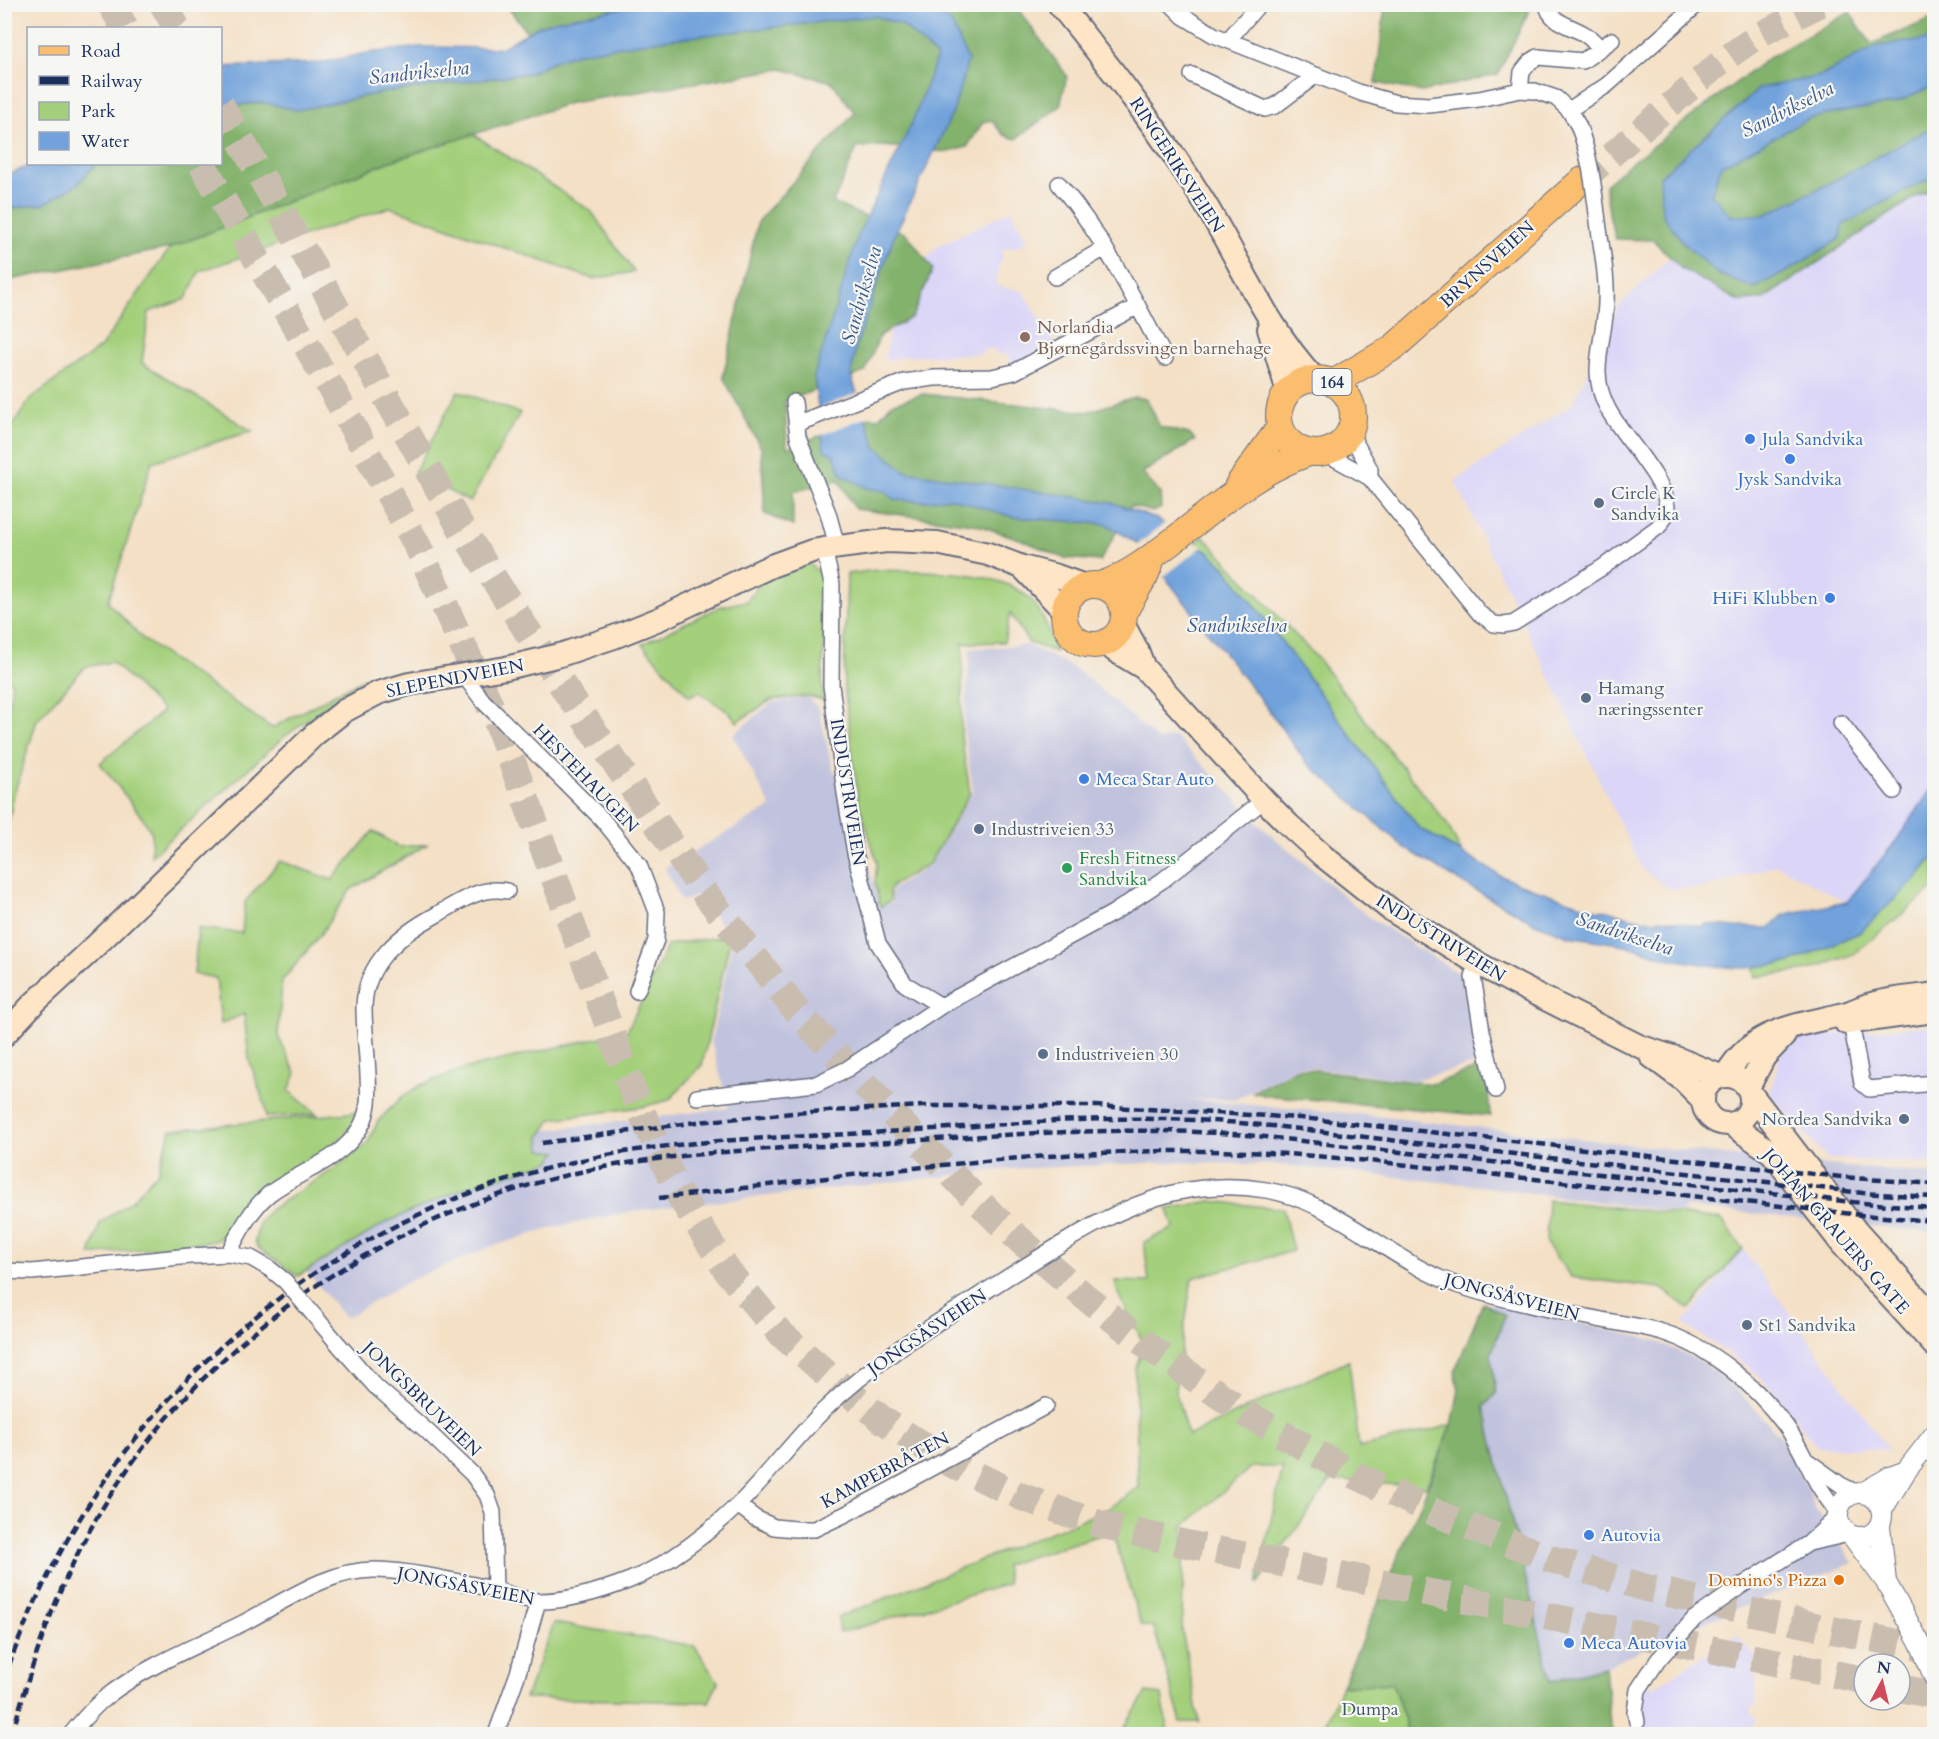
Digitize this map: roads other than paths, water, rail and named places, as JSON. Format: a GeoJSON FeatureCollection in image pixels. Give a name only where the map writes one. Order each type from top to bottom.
{"type":"FeatureCollection","features":[{"type":"Feature","properties":{"kind":"main road","name":"RINGERIKSVEIEN"},"geometry":{"type":"LineString","coordinates":[[1059,4],[1162,136],[1206,206],[1261,304],[1304,368],[1324,381]]}},
{"type":"Feature","properties":{"kind":"main road","name":"BRYNSVEIEN"},"geometry":{"type":"LineString","coordinates":[[1351,420],[1363,389],[1394,347],[1581,181]]}},
{"type":"Feature","properties":{"kind":"main road","name":"RINGERIKSVEIEN"},"geometry":{"type":"LineString","coordinates":[[1261,304],[1288,392]]}},
{"type":"Feature","properties":{"kind":"main road","name":"BRYNSVEIEN"},"geometry":{"type":"LineString","coordinates":[[1324,381],[1394,347]]}},
{"type":"Feature","properties":{"kind":"main road","name":"164"},"geometry":{"type":"LineString","coordinates":[[1064,611],[1071,596],[1113,603],[1153,556],[1222,502],[1288,460],[1340,446],[1351,420],[1346,393],[1324,381],[1301,382],[1288,392],[1280,406],[1280,427],[1222,502]]}},
{"type":"Feature","properties":{"kind":"main road"},"geometry":{"type":"LineString","coordinates":[[1280,427],[1294,447],[1317,453]]}},
{"type":"Feature","properties":{"kind":"main road","name":"INDUSTRIVEIEN"},"geometry":{"type":"LineString","coordinates":[[830,548],[886,540],[938,543],[1057,576],[1113,603],[1114,650],[1144,668],[1264,800],[1323,856],[1391,910],[1477,963],[1639,1046],[1723,1076]]}},
{"type":"Feature","properties":{"kind":"main road","name":"SLEPENDVEIEN"},"geometry":{"type":"LineString","coordinates":[[4,1035],[33,1004],[87,955],[275,772],[330,721],[359,702],[378,693],[409,684],[532,663],[614,637],[709,597],[771,566],[830,548]]}},
{"type":"Feature","properties":{"kind":"main road","name":"INDUSTRIVEIEN"},"geometry":{"type":"LineString","coordinates":[[1022,567],[1064,611]]}},
{"type":"Feature","properties":{"kind":"main road"},"geometry":{"type":"LineString","coordinates":[[1064,611],[1066,627],[1076,640],[1091,645],[1113,603]]}},
{"type":"Feature","properties":{"kind":"main road"},"geometry":{"type":"LineString","coordinates":[[1935,994],[1877,1002],[1844,1014],[1799,1023],[1771,1033],[1739,1055],[1723,1076],[1710,1083],[1702,1099],[1705,1111],[1719,1123],[1731,1124],[1746,1114],[1751,1103],[1750,1091],[1764,1057],[1782,1037],[1805,1030],[1851,1022],[1935,1011]]}},
{"type":"Feature","properties":{"kind":"main road","name":"INDUSTRIVEIEN"},"geometry":{"type":"LineString","coordinates":[[1639,1046],[1683,1080],[1702,1099]]}},
{"type":"Feature","properties":{"kind":"main road"},"geometry":{"type":"LineString","coordinates":[[1723,1076],[1738,1078],[1750,1091]]}},
{"type":"Feature","properties":{"kind":"main road","name":"JOHAN GRAUERS GATE"},"geometry":{"type":"LineString","coordinates":[[1750,1091],[1857,1232],[1935,1317]]}},
{"type":"Feature","properties":{"kind":"main road","name":"JOHAN GRAUERS GATE"},"geometry":{"type":"LineString","coordinates":[[1731,1124],[1772,1152],[1842,1244],[1935,1345]]}},
{"type":"Feature","properties":{"kind":"street"},"geometry":{"type":"LineString","coordinates":[[1171,4],[1183,16],[1214,35],[1361,93],[1412,106],[1479,99],[1520,90],[1534,91],[1556,98],[1569,110],[1584,139],[1607,283],[1605,316],[1597,364],[1598,380],[1608,410],[1659,484],[1667,505],[1665,517],[1658,527],[1603,567],[1514,623],[1494,624],[1480,614],[1370,478],[1317,453]]}},
{"type":"Feature","properties":{"kind":"street"},"geometry":{"type":"LineString","coordinates":[[1229,39],[1259,4]]}},
{"type":"Feature","properties":{"kind":"street"},"geometry":{"type":"LineString","coordinates":[[1520,90],[1522,72],[1530,62],[1538,57],[1583,60],[1606,44],[1558,21],[1549,12],[1546,4]]}},
{"type":"Feature","properties":{"kind":"street"},"geometry":{"type":"LineString","coordinates":[[1569,110],[1607,86],[1698,4]]}},
{"type":"Feature","properties":{"kind":"street"},"geometry":{"type":"LineString","coordinates":[[1192,75],[1265,109],[1275,106],[1316,75]]}},
{"type":"Feature","properties":{"kind":"street"},"geometry":{"type":"LineString","coordinates":[[1059,184],[1105,248],[1166,358]]}},
{"type":"Feature","properties":{"kind":"street"},"geometry":{"type":"LineString","coordinates":[[1055,277],[1105,248]]}},
{"type":"Feature","properties":{"kind":"street"},"geometry":{"type":"LineString","coordinates":[[802,422],[913,380],[992,377],[1014,372],[1138,306]]}},
{"type":"Feature","properties":{"kind":"street"},"geometry":{"type":"LineString","coordinates":[[794,402],[802,422],[798,438],[828,513],[830,548]]}},
{"type":"Feature","properties":{"kind":"street"},"geometry":{"type":"LineString","coordinates":[[1351,420],[1370,469],[1370,478]]}},
{"type":"Feature","properties":{"kind":"street","name":"INDUSTRIVEIEN"},"geometry":{"type":"LineString","coordinates":[[830,548],[831,685],[843,782],[855,853],[878,943],[905,984],[941,1006]]}},
{"type":"Feature","properties":{"kind":"street","name":"HESTEHAUGEN"},"geometry":{"type":"LineString","coordinates":[[463,674],[483,702],[602,819],[639,865],[657,912],[656,940],[637,991]]}},
{"type":"Feature","properties":{"kind":"street"},"geometry":{"type":"LineString","coordinates":[[1841,723],[1892,789]]}},
{"type":"Feature","properties":{"kind":"street"},"geometry":{"type":"LineString","coordinates":[[697,1097],[816,1084],[847,1069],[941,1006],[1113,914],[1163,880],[1264,800]]}},
{"type":"Feature","properties":{"kind":"street"},"geometry":{"type":"LineString","coordinates":[[228,1254],[243,1226],[269,1195],[332,1157],[351,1142],[361,1126],[369,1105],[364,1005],[368,982],[378,962],[394,942],[419,924],[475,893],[495,888],[507,891]]}},
{"type":"Feature","properties":{"kind":"street"},"geometry":{"type":"LineString","coordinates":[[1477,963],[1473,977],[1482,1031],[1496,1090]]}},
{"type":"Feature","properties":{"kind":"street"},"geometry":{"type":"LineString","coordinates":[[1851,1022],[1863,1083],[1869,1089],[1935,1083]]}},
{"type":"Feature","properties":{"kind":"street","name":"JONGSÅSVEIEN"},"geometry":{"type":"LineString","coordinates":[[71,1734],[89,1712],[107,1696],[155,1665],[314,1586],[355,1571],[379,1570],[495,1589],[516,1597],[538,1601],[600,1591],[636,1578],[690,1545],[738,1505],[820,1414],[857,1379],[935,1323],[1071,1238],[1107,1219],[1173,1193],[1220,1188],[1268,1190],[1325,1210],[1418,1268],[1463,1287],[1529,1305],[1663,1332],[1690,1343],[1723,1363],[1744,1381],[1786,1426],[1838,1515]]}},
{"type":"Feature","properties":{"kind":"street","name":"JONGSBRUVEIEN"},"geometry":{"type":"LineString","coordinates":[[4,1271],[32,1272],[228,1254],[251,1258],[270,1269],[285,1281],[375,1386],[472,1474],[487,1495],[493,1512],[495,1589]]}},
{"type":"Feature","properties":{"kind":"street","name":"KAMPEBRÅTEN"},"geometry":{"type":"LineString","coordinates":[[738,1505],[755,1518],[774,1527],[814,1528],[846,1514],[1046,1406]]}},
{"type":"Feature","properties":{"kind":"street"},"geometry":{"type":"LineString","coordinates":[[1809,1543],[1850,1535],[1868,1536],[1881,1518],[1906,1471],[1934,1435]]}},
{"type":"Feature","properties":{"kind":"street","name":"JONGSÅSVEIEN"},"geometry":{"type":"LineString","coordinates":[[1808,1461],[1841,1485],[1859,1493]]}},
{"type":"Feature","properties":{"kind":"street"},"geometry":{"type":"LineString","coordinates":[[1906,1471],[1846,1498],[1839,1508],[1838,1515],[1841,1527],[1886,1581],[1920,1642],[1935,1677]]}},
{"type":"Feature","properties":{"kind":"street"},"geometry":{"type":"LineString","coordinates":[[1859,1493],[1875,1498],[1881,1518],[1886,1581]]}},
{"type":"Feature","properties":{"kind":"street"},"geometry":{"type":"LineString","coordinates":[[1637,1722],[1635,1711],[1638,1690],[1658,1660],[1694,1619],[1809,1543],[1838,1515]]}},
{"type":"Feature","properties":{"kind":"street"},"geometry":{"type":"LineString","coordinates":[[496,1734],[518,1673],[538,1601]]}},
{"type":"Feature","properties":{"kind":"water","name":"Sandvikselva"},"geometry":{"type":"Polygon","coordinates":[[[638,5],[928,5],[951,22],[968,60],[953,112],[894,236],[856,346],[851,376],[876,447],[905,471],[1113,503],[1159,520],[1193,546],[1207,550],[1224,566],[1257,608],[1419,828],[1499,875],[1517,883],[1597,910],[1611,911],[1628,917],[1675,921],[1700,927],[1708,924],[1769,928],[1784,915],[1847,902],[1896,841],[1934,785],[1934,857],[1914,881],[1859,933],[1791,962],[1747,968],[1722,967],[1670,959],[1625,945],[1569,936],[1535,923],[1405,848],[1306,762],[1265,705],[1140,545],[1106,524],[1013,517],[951,498],[924,501],[895,500],[885,491],[867,488],[842,475],[834,455],[824,450],[814,377],[859,233],[912,123],[937,57],[902,25],[875,16],[661,40],[578,53],[551,62],[530,73],[385,92],[297,110],[262,102],[222,107],[222,67],[320,63],[367,53],[420,47],[501,48],[537,27],[553,21],[638,5]]]}},
{"type":"Feature","properties":{"kind":"water"},"geometry":{"type":"Polygon","coordinates":[[[1934,39],[1934,86],[1895,103],[1810,118],[1721,166],[1711,194],[1731,216],[1764,215],[1826,185],[1934,126],[1934,177],[1843,225],[1841,238],[1788,271],[1754,288],[1718,274],[1684,244],[1662,214],[1660,176],[1760,88],[1821,76],[1877,46],[1934,39]]]}},
{"type":"Feature","properties":{"kind":"water"},"geometry":{"type":"Polygon","coordinates":[[[33,165],[95,165],[76,185],[44,204],[5,209],[5,175],[33,165]]]}},
{"type":"Feature","properties":{"kind":"tunnel"},"geometry":{"type":"LineString","coordinates":[[111,4],[124,27]]}},
{"type":"Feature","properties":{"kind":"tunnel"},"geometry":{"type":"LineString","coordinates":[[163,4],[176,27]]}},
{"type":"Feature","properties":{"kind":"tunnel"},"geometry":{"type":"LineString","coordinates":[[1581,181],[1722,61],[1759,35],[1821,4]]}},
{"type":"Feature","properties":{"kind":"tunnel"},"geometry":{"type":"LineString","coordinates":[[222,108],[461,528],[566,691],[704,892],[798,1013],[897,1119],[996,1219],[1084,1296],[1153,1350],[1250,1416],[1353,1474],[1438,1514],[1551,1559],[1646,1588],[1832,1630],[1934,1650]]}},
{"type":"Feature","properties":{"kind":"tunnel"},"geometry":{"type":"LineString","coordinates":[[203,165],[334,393],[418,547],[497,721],[636,1100],[680,1196],[728,1272],[780,1333],[884,1421],[950,1463],[1022,1497],[1099,1524],[1177,1542],[1852,1678]]}},
{"type":"Feature","properties":{"kind":"tunnel"},"geometry":{"type":"LineString","coordinates":[[1912,1690],[1934,1695]]}},
{"type":"Feature","properties":{"kind":"railway"},"geometry":{"type":"LineString","coordinates":[[542,1143],[697,1122],[793,1113],[923,1106],[1096,1106],[1301,1118],[1841,1177],[1934,1184]]}},
{"type":"Feature","properties":{"kind":"railway"},"geometry":{"type":"LineString","coordinates":[[4,1679],[45,1583],[96,1493],[158,1412],[229,1340],[308,1277],[396,1226],[491,1186],[592,1158],[665,1146],[738,1140],[1057,1121],[1160,1119],[1262,1125],[1863,1193],[1934,1197]]}},
{"type":"Feature","properties":{"kind":"railway"},"geometry":{"type":"LineString","coordinates":[[12,1734],[42,1640],[59,1594],[80,1549],[121,1479],[170,1415],[225,1357],[288,1306],[355,1261],[427,1224],[502,1194],[580,1172],[653,1159],[763,1149],[1061,1132],[1200,1132],[1247,1135],[1862,1203],[1934,1208]]}},
{"type":"Feature","properties":{"kind":"railway"},"geometry":{"type":"LineString","coordinates":[[659,1198],[995,1160],[1062,1155],[1197,1151],[1306,1155],[1934,1221]]}},
{"type":"Feature","properties":{"kind":"place","name":"Norlandia Bjørnegårdssvingen barnehage"},"geometry":{"type":"Point","coordinates":[1025,337]}},
{"type":"Feature","properties":{"kind":"place","name":"Jula Sandvika"},"geometry":{"type":"Point","coordinates":[1750,439]}},
{"type":"Feature","properties":{"kind":"place","name":"Jysk Sandvika"},"geometry":{"type":"Point","coordinates":[1790,459]}},
{"type":"Feature","properties":{"kind":"place","name":"Circle K Sandvika"},"geometry":{"type":"Point","coordinates":[1599,503]}},
{"type":"Feature","properties":{"kind":"place","name":"HiFi Klubben"},"geometry":{"type":"Point","coordinates":[1830,598]}},
{"type":"Feature","properties":{"kind":"place","name":"Hamang næringssenter"},"geometry":{"type":"Point","coordinates":[1586,698]}},
{"type":"Feature","properties":{"kind":"place","name":"Meca Star Auto"},"geometry":{"type":"Point","coordinates":[1084,779]}},
{"type":"Feature","properties":{"kind":"place","name":"Industriveien 33"},"geometry":{"type":"Point","coordinates":[979,829]}},
{"type":"Feature","properties":{"kind":"place","name":"Fresh Fitness Sandvika"},"geometry":{"type":"Point","coordinates":[1067,868]}},
{"type":"Feature","properties":{"kind":"place","name":"Industriveien 30"},"geometry":{"type":"Point","coordinates":[1043,1054]}},
{"type":"Feature","properties":{"kind":"place","name":"Nordea Sandvika"},"geometry":{"type":"Point","coordinates":[1904,1119]}},
{"type":"Feature","properties":{"kind":"place","name":"St1 Sandvika"},"geometry":{"type":"Point","coordinates":[1747,1325]}},
{"type":"Feature","properties":{"kind":"place","name":"Autovia"},"geometry":{"type":"Point","coordinates":[1589,1535]}},
{"type":"Feature","properties":{"kind":"place","name":"Domino's Pizza"},"geometry":{"type":"Point","coordinates":[1839,1580]}},
{"type":"Feature","properties":{"kind":"place","name":"Meca Autovia"},"geometry":{"type":"Point","coordinates":[1569,1643]}},
{"type":"Feature","properties":{"kind":"park label","name":"Dumpa"},"geometry":{"type":"Point","coordinates":[1370,1709]}}]}
